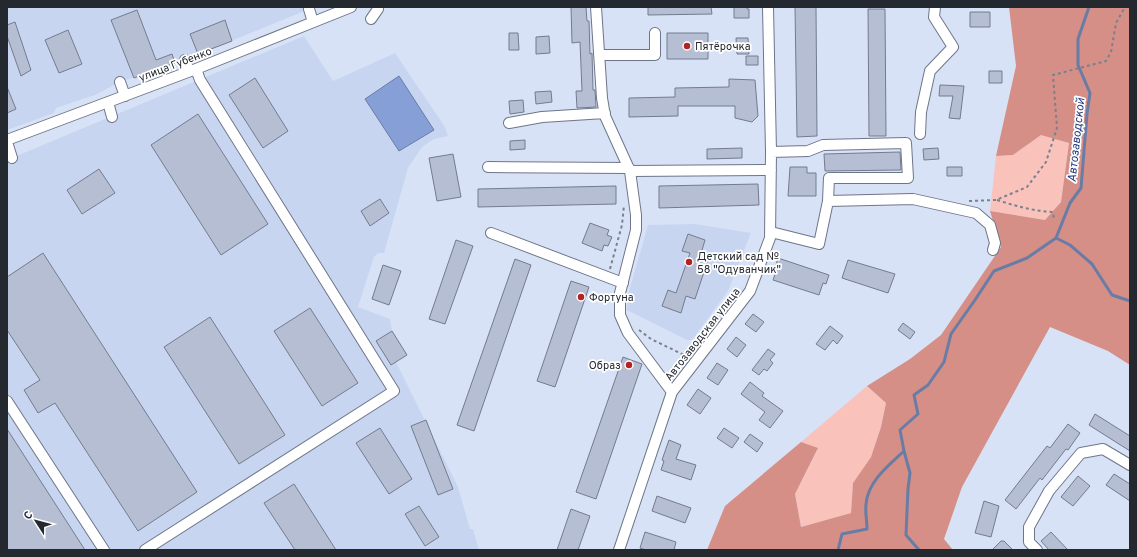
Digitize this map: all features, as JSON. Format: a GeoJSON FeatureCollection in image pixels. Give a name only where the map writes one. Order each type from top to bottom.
{"type":"FeatureCollection","features":[{"type":"Feature","properties":{"kind":"street","name":"улица Губенко"},"geometry":{"type":"LineString","coordinates":[[7,141],[193,70],[350,7]]}},
{"type":"Feature","properties":{"kind":"street"},"geometry":{"type":"LineString","coordinates":[[371,19],[378,7]]}},
{"type":"Feature","properties":{"kind":"street"},"geometry":{"type":"LineString","coordinates":[[596,7],[602,58],[602,98],[610,128],[630,170],[636,215],[636,230],[620,293],[620,314],[628,333],[672,392]]}},
{"type":"Feature","properties":{"kind":"street","name":"Автозаводская улица"},"geometry":{"type":"LineString","coordinates":[[620,550],[672,392],[750,291],[770,238],[771,152],[768,7]]}},
{"type":"Feature","properties":{"kind":"street"},"geometry":{"type":"LineString","coordinates":[[920,134],[921,112],[930,71],[953,47],[934,17],[935,7]]}},
{"type":"Feature","properties":{"kind":"street"},"geometry":{"type":"LineString","coordinates":[[309,9],[313,22]]}},
{"type":"Feature","properties":{"kind":"street"},"geometry":{"type":"LineString","coordinates":[[602,58],[655,55],[655,33]]}},
{"type":"Feature","properties":{"kind":"street"},"geometry":{"type":"LineString","coordinates":[[602,58],[640,61]]}},
{"type":"Feature","properties":{"kind":"street"},"geometry":{"type":"LineString","coordinates":[[145,550],[394,391],[200,80],[185,60]]}},
{"type":"Feature","properties":{"kind":"street"},"geometry":{"type":"LineString","coordinates":[[120,82],[125,96]]}},
{"type":"Feature","properties":{"kind":"street"},"geometry":{"type":"LineString","coordinates":[[108,102],[112,117]]}},
{"type":"Feature","properties":{"kind":"street"},"geometry":{"type":"LineString","coordinates":[[509,123],[542,117],[605,113]]}},
{"type":"Feature","properties":{"kind":"street"},"geometry":{"type":"LineString","coordinates":[[7,141],[12,158]]}},
{"type":"Feature","properties":{"kind":"street"},"geometry":{"type":"LineString","coordinates":[[771,152],[808,151],[823,145],[906,143],[908,178],[829,178],[828,201],[819,244],[771,232]]}},
{"type":"Feature","properties":{"kind":"street"},"geometry":{"type":"LineString","coordinates":[[488,167],[630,170],[771,170]]}},
{"type":"Feature","properties":{"kind":"street"},"geometry":{"type":"LineString","coordinates":[[828,201],[913,200],[976,213],[990,225],[995,243],[993,250]]}},
{"type":"Feature","properties":{"kind":"street"},"geometry":{"type":"LineString","coordinates":[[491,233],[623,283]]}},
{"type":"Feature","properties":{"kind":"street"},"geometry":{"type":"LineString","coordinates":[[7,401],[104,550]]}},
{"type":"Feature","properties":{"kind":"street"},"geometry":{"type":"LineString","coordinates":[[1037,550],[1029,542],[1028,527],[1049,490],[1081,453],[1103,449],[1130,466]]}},
{"type":"Feature","properties":{"kind":"path"},"geometry":{"type":"LineString","coordinates":[[996,200],[1027,187],[1046,162],[1057,128],[1052,75],[1106,61],[1111,52],[1116,23],[1125,7]]}},
{"type":"Feature","properties":{"kind":"path"},"geometry":{"type":"LineString","coordinates":[[965,201],[996,200],[1036,211],[1053,212],[1054,220]]}},
{"type":"Feature","properties":{"kind":"path"},"geometry":{"type":"LineString","coordinates":[[608,277],[622,225],[624,204]]}},
{"type":"Feature","properties":{"kind":"path"},"geometry":{"type":"LineString","coordinates":[[633,326],[651,339],[684,354]]}},
{"type":"Feature","properties":{"kind":"shaded area"},"geometry":{"type":"Polygon","coordinates":[[[7,7],[314,7],[185,60],[120,82],[95,95],[56,108],[54,113],[7,130],[7,7]]]}},
{"type":"Feature","properties":{"kind":"shaded area"},"geometry":{"type":"Polygon","coordinates":[[[1009,7],[1130,7],[1130,365],[1108,351],[1050,327],[962,487],[944,539],[953,550],[707,550],[725,506],[801,442],[818,448],[795,494],[801,527],[851,513],[853,483],[871,457],[881,427],[886,403],[867,386],[910,359],[941,335],[1001,247],[990,211],[1045,220],[1061,202],[1069,143],[1041,135],[1013,155],[996,156],[1016,66],[1009,7]]]}},
{"type":"Feature","properties":{"kind":"shaded area"},"geometry":{"type":"Polygon","coordinates":[[[304,36],[333,81],[395,53],[445,127],[448,136],[434,139],[422,147],[408,168],[384,253],[378,253],[374,257],[358,307],[390,319],[392,331],[407,355],[396,362],[458,487],[470,529],[473,529],[479,550],[7,550],[7,160],[304,36]]]}},
{"type":"Feature","properties":{"kind":"shaded area"},"geometry":{"type":"Polygon","coordinates":[[[1041,134],[1069,143],[1061,202],[1045,220],[990,211],[996,156],[1013,155],[1041,134]]]}},
{"type":"Feature","properties":{"kind":"shaded area","name":"Детский сад № 58 \"Одуванчик\""},"geometry":{"type":"Polygon","coordinates":[[[695,224],[751,233],[728,291],[692,340],[687,340],[627,310],[628,295],[648,225],[695,224]]]}},
{"type":"Feature","properties":{"kind":"shaded area"},"geometry":{"type":"Polygon","coordinates":[[[867,386],[886,403],[881,427],[871,457],[853,483],[851,513],[801,527],[795,494],[818,449],[801,442],[867,386]]]}},
{"type":"Feature","properties":{"kind":"water"},"geometry":{"type":"Polygon","coordinates":[[[399,76],[434,130],[399,151],[365,99],[399,76]]]}},
{"type":"Feature","properties":{"kind":"building"},"geometry":{"type":"Polygon","coordinates":[[[571,7],[586,7],[587,21],[589,21],[590,54],[592,53],[593,90],[595,90],[596,107],[577,108],[576,91],[582,91],[580,42],[572,43],[571,7]]]}},
{"type":"Feature","properties":{"kind":"building"},"geometry":{"type":"Polygon","coordinates":[[[648,7],[711,7],[712,14],[648,15],[648,7]]]}},
{"type":"Feature","properties":{"kind":"building"},"geometry":{"type":"Polygon","coordinates":[[[734,7],[747,7],[747,9],[749,9],[749,18],[734,18],[734,7]]]}},
{"type":"Feature","properties":{"kind":"building"},"geometry":{"type":"Polygon","coordinates":[[[795,7],[816,7],[817,136],[797,137],[795,7]]]}},
{"type":"Feature","properties":{"kind":"building"},"geometry":{"type":"Polygon","coordinates":[[[868,9],[885,9],[886,136],[869,136],[868,9]]]}},
{"type":"Feature","properties":{"kind":"building"},"geometry":{"type":"Polygon","coordinates":[[[137,10],[156,60],[172,54],[175,63],[134,78],[111,20],[137,10]]]}},
{"type":"Feature","properties":{"kind":"building"},"geometry":{"type":"Polygon","coordinates":[[[970,12],[990,12],[990,27],[970,27],[970,12]]]}},
{"type":"Feature","properties":{"kind":"building"},"geometry":{"type":"Polygon","coordinates":[[[225,20],[232,41],[198,54],[190,34],[225,20]]]}},
{"type":"Feature","properties":{"kind":"building"},"geometry":{"type":"Polygon","coordinates":[[[15,22],[31,70],[21,76],[7,36],[7,25],[15,22]]]}},
{"type":"Feature","properties":{"kind":"building"},"geometry":{"type":"Polygon","coordinates":[[[68,30],[82,64],[59,73],[45,40],[68,30]]]}},
{"type":"Feature","properties":{"kind":"building"},"geometry":{"type":"Polygon","coordinates":[[[509,33],[518,33],[519,50],[509,50],[509,33]]]}},
{"type":"Feature","properties":{"kind":"building","name":"Пятёрочка"},"geometry":{"type":"Polygon","coordinates":[[[667,33],[708,33],[708,59],[667,59],[667,33]]]}},
{"type":"Feature","properties":{"kind":"building"},"geometry":{"type":"Polygon","coordinates":[[[549,36],[550,53],[536,54],[536,37],[549,36]]]}},
{"type":"Feature","properties":{"kind":"building"},"geometry":{"type":"Polygon","coordinates":[[[736,38],[748,38],[749,54],[737,54],[736,38]]]}},
{"type":"Feature","properties":{"kind":"building"},"geometry":{"type":"Polygon","coordinates":[[[746,56],[758,56],[758,65],[746,65],[746,56]]]}},
{"type":"Feature","properties":{"kind":"building"},"geometry":{"type":"Polygon","coordinates":[[[989,71],[1002,71],[1002,83],[989,83],[989,71]]]}},
{"type":"Feature","properties":{"kind":"building"},"geometry":{"type":"Polygon","coordinates":[[[255,78],[288,131],[263,148],[229,95],[255,78]]]}},
{"type":"Feature","properties":{"kind":"building"},"geometry":{"type":"Polygon","coordinates":[[[729,79],[755,80],[758,116],[752,122],[735,118],[735,106],[678,106],[678,116],[629,117],[629,98],[675,97],[675,88],[729,87],[729,79]]]}},
{"type":"Feature","properties":{"kind":"building"},"geometry":{"type":"Polygon","coordinates":[[[940,85],[964,86],[960,119],[949,118],[953,96],[939,96],[940,85]]]}},
{"type":"Feature","properties":{"kind":"building"},"geometry":{"type":"Polygon","coordinates":[[[7,87],[16,109],[7,113],[7,87]]]}},
{"type":"Feature","properties":{"kind":"building"},"geometry":{"type":"Polygon","coordinates":[[[551,91],[552,102],[536,104],[535,92],[551,91]]]}},
{"type":"Feature","properties":{"kind":"building"},"geometry":{"type":"Polygon","coordinates":[[[523,100],[524,112],[510,114],[509,101],[523,100]]]}},
{"type":"Feature","properties":{"kind":"building"},"geometry":{"type":"Polygon","coordinates":[[[198,114],[268,224],[221,255],[151,145],[198,114]]]}},
{"type":"Feature","properties":{"kind":"building"},"geometry":{"type":"Polygon","coordinates":[[[525,140],[525,149],[510,150],[510,141],[525,140]]]}},
{"type":"Feature","properties":{"kind":"building"},"geometry":{"type":"Polygon","coordinates":[[[742,148],[742,158],[707,159],[707,149],[742,148]]]}},
{"type":"Feature","properties":{"kind":"building"},"geometry":{"type":"Polygon","coordinates":[[[938,148],[939,159],[924,160],[923,149],[938,148]]]}},
{"type":"Feature","properties":{"kind":"building"},"geometry":{"type":"Polygon","coordinates":[[[900,152],[901,170],[825,171],[824,154],[900,152]]]}},
{"type":"Feature","properties":{"kind":"building"},"geometry":{"type":"Polygon","coordinates":[[[453,154],[461,197],[437,201],[429,158],[453,154]]]}},
{"type":"Feature","properties":{"kind":"building"},"geometry":{"type":"Polygon","coordinates":[[[790,167],[807,167],[807,173],[816,173],[816,196],[788,196],[790,167]]]}},
{"type":"Feature","properties":{"kind":"building"},"geometry":{"type":"Polygon","coordinates":[[[947,167],[962,167],[962,176],[947,176],[947,167]]]}},
{"type":"Feature","properties":{"kind":"building"},"geometry":{"type":"Polygon","coordinates":[[[99,169],[115,193],[82,214],[67,190],[99,169]]]}},
{"type":"Feature","properties":{"kind":"building"},"geometry":{"type":"Polygon","coordinates":[[[758,184],[759,205],[659,208],[659,186],[758,184]]]}},
{"type":"Feature","properties":{"kind":"building"},"geometry":{"type":"Polygon","coordinates":[[[616,186],[616,204],[478,207],[478,189],[616,186]]]}},
{"type":"Feature","properties":{"kind":"building"},"geometry":{"type":"Polygon","coordinates":[[[380,199],[389,213],[370,226],[361,211],[380,199]]]}},
{"type":"Feature","properties":{"kind":"building"},"geometry":{"type":"Polygon","coordinates":[[[590,223],[609,230],[607,235],[612,237],[608,246],[604,245],[602,251],[582,243],[590,223]]]}},
{"type":"Feature","properties":{"kind":"building"},"geometry":{"type":"Polygon","coordinates":[[[688,234],[705,240],[700,257],[708,260],[695,299],[686,296],[681,313],[662,306],[668,290],[676,293],[690,253],[682,251],[688,234]]]}},
{"type":"Feature","properties":{"kind":"building"},"geometry":{"type":"Polygon","coordinates":[[[456,240],[473,246],[445,324],[429,319],[456,240]]]}},
{"type":"Feature","properties":{"kind":"building"},"geometry":{"type":"Polygon","coordinates":[[[43,253],[197,492],[138,531],[55,403],[38,413],[24,390],[40,380],[7,330],[7,277],[43,253]]]}},
{"type":"Feature","properties":{"kind":"building"},"geometry":{"type":"Polygon","coordinates":[[[778,258],[829,275],[826,284],[823,283],[819,295],[773,280],[777,269],[775,268],[778,258]]]}},
{"type":"Feature","properties":{"kind":"building"},"geometry":{"type":"Polygon","coordinates":[[[515,259],[531,265],[474,431],[457,425],[515,259]]]}},
{"type":"Feature","properties":{"kind":"building"},"geometry":{"type":"Polygon","coordinates":[[[848,260],[895,274],[888,293],[842,278],[848,260]]]}},
{"type":"Feature","properties":{"kind":"building"},"geometry":{"type":"Polygon","coordinates":[[[383,265],[401,271],[389,305],[372,299],[383,265]]]}},
{"type":"Feature","properties":{"kind":"building"},"geometry":{"type":"Polygon","coordinates":[[[571,281],[589,287],[555,387],[537,381],[571,281]]]}},
{"type":"Feature","properties":{"kind":"building"},"geometry":{"type":"Polygon","coordinates":[[[310,308],[358,383],[322,406],[274,331],[310,308]]]}},
{"type":"Feature","properties":{"kind":"building"},"geometry":{"type":"Polygon","coordinates":[[[753,314],[764,322],[756,332],[745,324],[753,314]]]}},
{"type":"Feature","properties":{"kind":"building"},"geometry":{"type":"Polygon","coordinates":[[[210,317],[285,435],[239,464],[164,347],[210,317]]]}},
{"type":"Feature","properties":{"kind":"building"},"geometry":{"type":"Polygon","coordinates":[[[903,323],[915,332],[910,339],[898,330],[903,323]]]}},
{"type":"Feature","properties":{"kind":"building"},"geometry":{"type":"Polygon","coordinates":[[[830,326],[843,336],[837,344],[833,340],[825,350],[816,344],[830,326]]]}},
{"type":"Feature","properties":{"kind":"building"},"geometry":{"type":"Polygon","coordinates":[[[392,331],[407,355],[391,365],[376,341],[392,331]]]}},
{"type":"Feature","properties":{"kind":"building"},"geometry":{"type":"Polygon","coordinates":[[[736,337],[746,345],[737,357],[727,349],[736,337]]]}},
{"type":"Feature","properties":{"kind":"building"},"geometry":{"type":"Polygon","coordinates":[[[768,349],[775,354],[770,360],[773,363],[767,371],[764,369],[759,375],[752,370],[768,349]]]}},
{"type":"Feature","properties":{"kind":"building"},"geometry":{"type":"Polygon","coordinates":[[[623,357],[642,364],[596,499],[576,492],[623,357]]]}},
{"type":"Feature","properties":{"kind":"building"},"geometry":{"type":"Polygon","coordinates":[[[717,363],[728,370],[718,385],[707,378],[717,363]]]}},
{"type":"Feature","properties":{"kind":"building"},"geometry":{"type":"Polygon","coordinates":[[[750,382],[764,393],[762,396],[783,411],[770,428],[759,420],[765,412],[741,394],[750,382]]]}},
{"type":"Feature","properties":{"kind":"building"},"geometry":{"type":"Polygon","coordinates":[[[698,389],[711,398],[700,414],[687,405],[698,389]]]}},
{"type":"Feature","properties":{"kind":"building"},"geometry":{"type":"Polygon","coordinates":[[[1095,414],[1130,436],[1130,451],[1089,425],[1095,414]]]}},
{"type":"Feature","properties":{"kind":"building"},"geometry":{"type":"Polygon","coordinates":[[[426,420],[453,489],[438,495],[411,426],[426,420]]]}},
{"type":"Feature","properties":{"kind":"building"},"geometry":{"type":"Polygon","coordinates":[[[1068,424],[1080,433],[1068,450],[1066,449],[1042,480],[1040,478],[1016,509],[1005,500],[1047,446],[1050,448],[1068,424]]]}},
{"type":"Feature","properties":{"kind":"building"},"geometry":{"type":"Polygon","coordinates":[[[380,428],[412,479],[389,494],[356,443],[380,428]]]}},
{"type":"Feature","properties":{"kind":"building"},"geometry":{"type":"Polygon","coordinates":[[[724,428],[739,438],[732,448],[717,438],[724,428]]]}},
{"type":"Feature","properties":{"kind":"building"},"geometry":{"type":"Polygon","coordinates":[[[7,429],[85,550],[7,550],[7,429]]]}},
{"type":"Feature","properties":{"kind":"building"},"geometry":{"type":"Polygon","coordinates":[[[750,434],[763,443],[757,452],[744,442],[750,434]]]}},
{"type":"Feature","properties":{"kind":"building"},"geometry":{"type":"Polygon","coordinates":[[[669,440],[681,445],[676,459],[696,465],[691,480],[661,470],[664,461],[662,460],[669,440]]]}},
{"type":"Feature","properties":{"kind":"building"},"geometry":{"type":"Polygon","coordinates":[[[1114,474],[1130,484],[1130,501],[1106,485],[1114,474]]]}},
{"type":"Feature","properties":{"kind":"building"},"geometry":{"type":"Polygon","coordinates":[[[1078,476],[1090,486],[1073,506],[1061,497],[1078,476]]]}},
{"type":"Feature","properties":{"kind":"building"},"geometry":{"type":"Polygon","coordinates":[[[294,484],[336,550],[295,550],[264,503],[294,484]]]}},
{"type":"Feature","properties":{"kind":"building"},"geometry":{"type":"Polygon","coordinates":[[[657,496],[691,508],[685,523],[652,511],[657,496]]]}},
{"type":"Feature","properties":{"kind":"building"},"geometry":{"type":"Polygon","coordinates":[[[984,501],[999,506],[991,537],[975,533],[984,501]]]}},
{"type":"Feature","properties":{"kind":"building"},"geometry":{"type":"Polygon","coordinates":[[[419,506],[439,537],[425,546],[405,514],[419,506]]]}},
{"type":"Feature","properties":{"kind":"building"},"geometry":{"type":"Polygon","coordinates":[[[571,509],[590,516],[578,550],[557,550],[571,509]]]}},
{"type":"Feature","properties":{"kind":"building"},"geometry":{"type":"Polygon","coordinates":[[[645,532],[676,542],[674,550],[646,550],[640,548],[645,532]]]}},
{"type":"Feature","properties":{"kind":"building"},"geometry":{"type":"Polygon","coordinates":[[[1051,532],[1068,550],[1049,550],[1041,541],[1051,532]]]}},
{"type":"Feature","properties":{"kind":"building"},"geometry":{"type":"Polygon","coordinates":[[[1001,541],[1004,541],[1013,550],[992,550],[1001,541]]]}},
{"type":"Feature","properties":{"kind":"waterway","name":"Автозаводской"},"geometry":{"type":"LineString","coordinates":[[838,550],[842,534],[867,529],[866,504],[871,488],[880,474],[904,451],[900,430],[918,414],[914,395],[928,385],[944,362],[951,334],[994,271],[1027,258],[1056,238],[1070,203],[1081,188],[1090,93],[1078,65],[1078,39],[1089,7]]}},
{"type":"Feature","properties":{"kind":"waterway"},"geometry":{"type":"LineString","coordinates":[[1056,238],[1070,245],[1092,264],[1112,295],[1130,301]]}},
{"type":"Feature","properties":{"kind":"waterway"},"geometry":{"type":"LineString","coordinates":[[904,451],[910,473],[906,535],[919,550]]}},
{"type":"Feature","properties":{"kind":"place","name":"Пятёрочка"},"geometry":{"type":"Point","coordinates":[687,46]}},
{"type":"Feature","properties":{"kind":"place","name":"Детский сад № 58 \"Одуванчик\""},"geometry":{"type":"Point","coordinates":[689,262]}},
{"type":"Feature","properties":{"kind":"place","name":"Фортуна"},"geometry":{"type":"Point","coordinates":[581,297]}},
{"type":"Feature","properties":{"kind":"place","name":"Образ"},"geometry":{"type":"Point","coordinates":[629,365]}}]}
